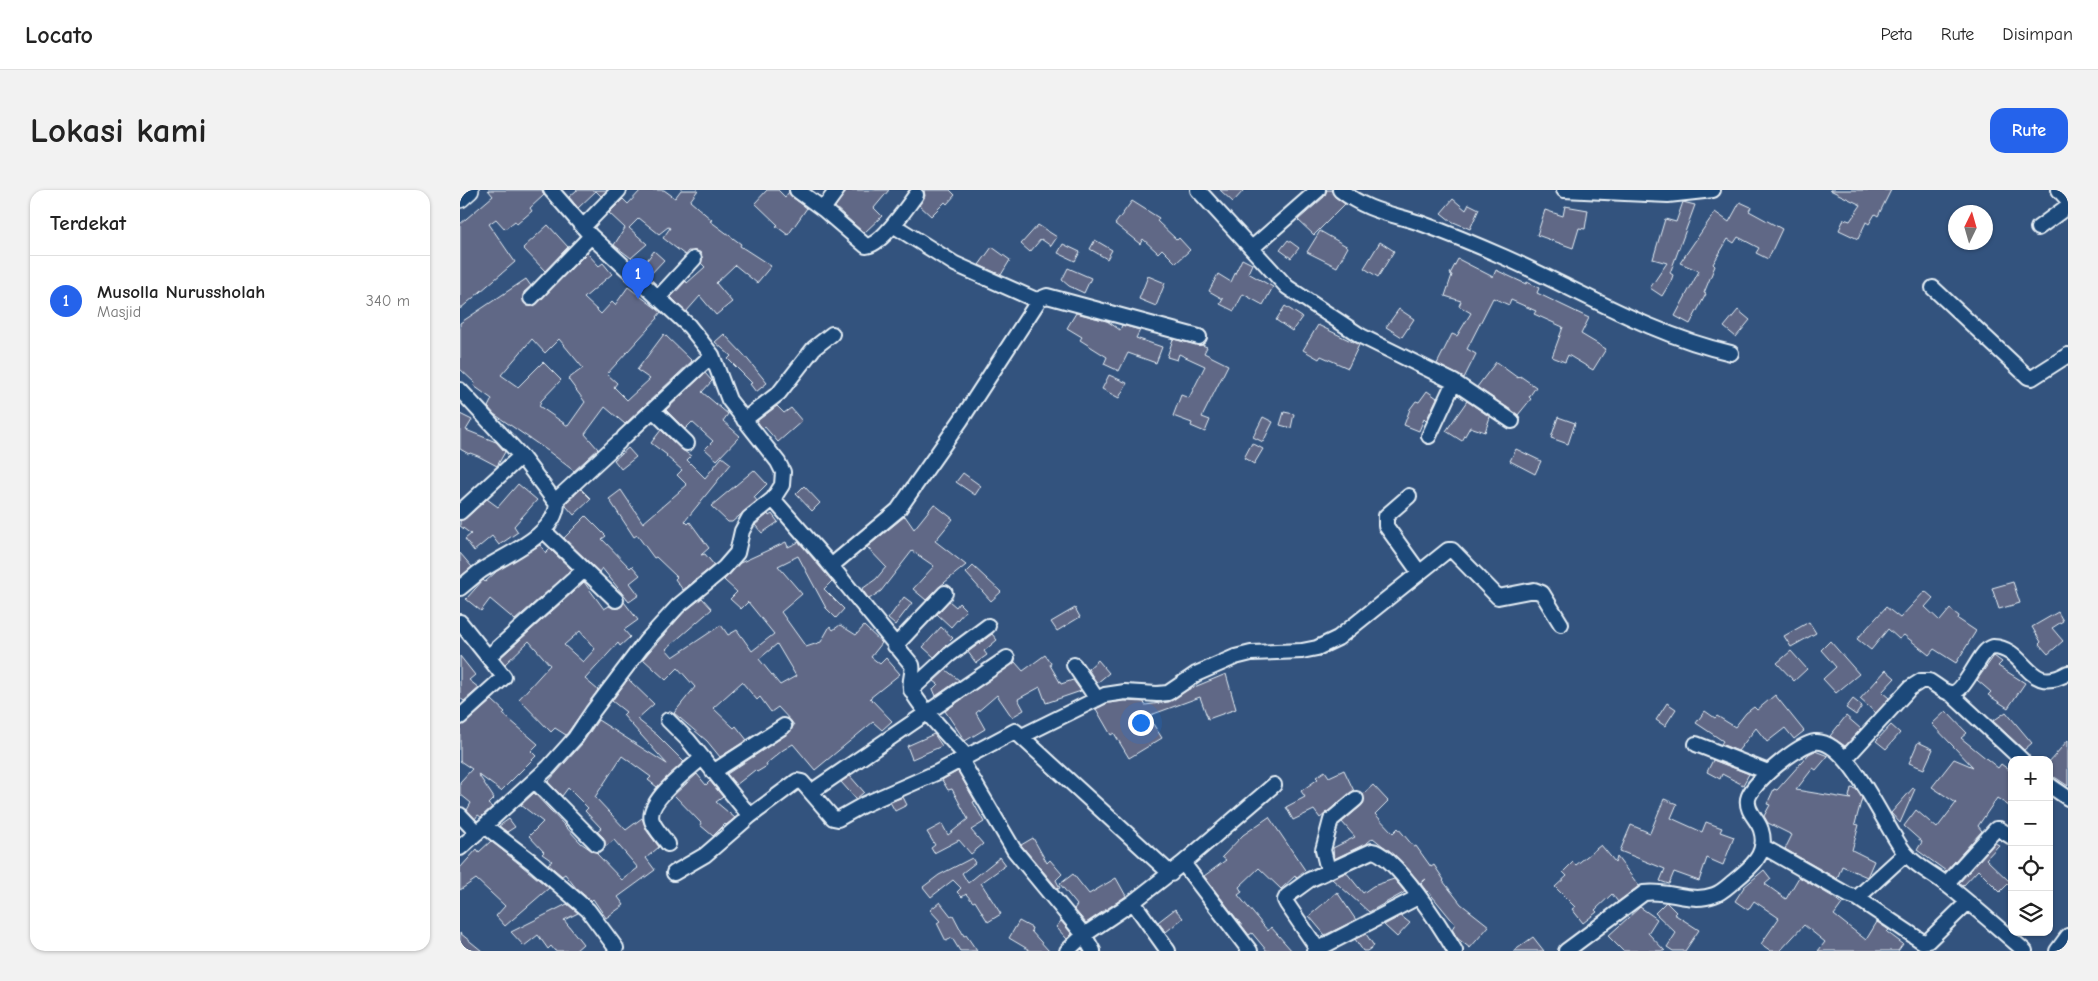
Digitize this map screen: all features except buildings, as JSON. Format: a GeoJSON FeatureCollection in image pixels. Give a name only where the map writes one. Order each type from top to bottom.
{"type":"FeatureCollection","features":[{"type":"Feature","properties":{"kind":"main road"},"geometry":{"type":"LineString","coordinates":[[460,198],[469,190]]}},
{"type":"Feature","properties":{"kind":"street"},"geometry":{"type":"LineString","coordinates":[[460,848],[535,781],[575,738],[646,641],[678,606],[724,568],[737,553],[742,531],[749,518],[773,499],[782,485],[783,472],[778,462],[729,400],[712,355],[690,326],[587,232],[551,190]]}},
{"type":"Feature","properties":{"kind":"street"},"geometry":{"type":"LineString","coordinates":[[531,298],[587,232],[619,190]]}},
{"type":"Feature","properties":{"kind":"street"},"geometry":{"type":"LineString","coordinates":[[797,190],[823,208],[866,246],[873,244],[893,225],[916,194]]}},
{"type":"Feature","properties":{"kind":"street"},"geometry":{"type":"LineString","coordinates":[[823,208],[837,190]]}},
{"type":"Feature","properties":{"kind":"street"},"geometry":{"type":"LineString","coordinates":[[1252,248],[1318,190]]}},
{"type":"Feature","properties":{"kind":"street"},"geometry":{"type":"LineString","coordinates":[[1340,190],[1372,210],[1419,223],[1454,236],[1644,323],[1707,348],[1731,353]]}},
{"type":"Feature","properties":{"kind":"street"},"geometry":{"type":"LineString","coordinates":[[1564,190],[1625,191],[1668,196],[1714,190]]}},
{"type":"Feature","properties":{"kind":"street"},"geometry":{"type":"LineString","coordinates":[[2059,190],[2068,200]]}},
{"type":"Feature","properties":{"kind":"street"},"geometry":{"type":"LineString","coordinates":[[1204,192],[1287,287],[1361,336],[1454,382],[1512,421]]}},
{"type":"Feature","properties":{"kind":"street"},"geometry":{"type":"LineString","coordinates":[[2038,228],[2068,206]]}},
{"type":"Feature","properties":{"kind":"street"},"geometry":{"type":"LineString","coordinates":[[893,225],[954,264],[1037,300],[1047,296],[1199,337]]}},
{"type":"Feature","properties":{"kind":"street"},"geometry":{"type":"LineString","coordinates":[[658,298],[694,259]]}},
{"type":"Feature","properties":{"kind":"street"},"geometry":{"type":"LineString","coordinates":[[1933,288],[2028,377],[2032,378],[2068,355]]}},
{"type":"Feature","properties":{"kind":"street"},"geometry":{"type":"LineString","coordinates":[[831,566],[898,510],[961,420],[1037,304],[1037,300]]}},
{"type":"Feature","properties":{"kind":"street"},"geometry":{"type":"LineString","coordinates":[[744,420],[783,389],[814,348],[832,334]]}},
{"type":"Feature","properties":{"kind":"street"},"geometry":{"type":"LineString","coordinates":[[555,501],[712,355]]}},
{"type":"Feature","properties":{"kind":"street"},"geometry":{"type":"LineString","coordinates":[[1429,436],[1454,382]]}},
{"type":"Feature","properties":{"kind":"street"},"geometry":{"type":"LineString","coordinates":[[460,390],[521,456],[555,501],[556,511],[544,531],[478,573],[460,588]]}},
{"type":"Feature","properties":{"kind":"street"},"geometry":{"type":"LineString","coordinates":[[653,410],[687,443]]}},
{"type":"Feature","properties":{"kind":"street"},"geometry":{"type":"LineString","coordinates":[[460,512],[521,456]]}},
{"type":"Feature","properties":{"kind":"street"},"geometry":{"type":"LineString","coordinates":[[1409,496],[1386,516],[1385,521],[1386,526],[1418,572]]}},
{"type":"Feature","properties":{"kind":"street"},"geometry":{"type":"LineString","coordinates":[[773,499],[912,665],[914,672],[910,683],[911,690],[964,758],[1014,850],[1084,935],[1093,951]]}},
{"type":"Feature","properties":{"kind":"street"},"geometry":{"type":"LineString","coordinates":[[544,531],[616,600]]}},
{"type":"Feature","properties":{"kind":"street"},"geometry":{"type":"LineString","coordinates":[[1022,736],[1105,695],[1124,692],[1168,693],[1196,674],[1235,657],[1251,653],[1302,651],[1317,648],[1338,638],[1418,572],[1444,552],[1452,550],[1498,597],[1534,590],[1542,593],[1561,624]]}},
{"type":"Feature","properties":{"kind":"street"},"geometry":{"type":"LineString","coordinates":[[488,657],[584,570]]}},
{"type":"Feature","properties":{"kind":"street"},"geometry":{"type":"LineString","coordinates":[[895,646],[945,593]]}},
{"type":"Feature","properties":{"kind":"street"},"geometry":{"type":"LineString","coordinates":[[460,622],[504,675],[504,679],[460,717]]}},
{"type":"Feature","properties":{"kind":"street"},"geometry":{"type":"LineString","coordinates":[[911,690],[949,655],[988,626]]}},
{"type":"Feature","properties":{"kind":"street"},"geometry":{"type":"LineString","coordinates":[[1950,693],[1961,688],[1986,651],[1993,647],[2009,651],[2033,676],[2041,679],[2050,680],[2068,673]]}},
{"type":"Feature","properties":{"kind":"street"},"geometry":{"type":"LineString","coordinates":[[811,792],[1007,658]]}},
{"type":"Feature","properties":{"kind":"street"},"geometry":{"type":"LineString","coordinates":[[1074,665],[1097,699]]}},
{"type":"Feature","properties":{"kind":"street"},"geometry":{"type":"LineString","coordinates":[[1845,758],[1910,688],[1921,681],[1929,681],[1950,693],[2018,756]]}},
{"type":"Feature","properties":{"kind":"street"},"geometry":{"type":"LineString","coordinates":[[668,720],[688,740],[750,816]]}},
{"type":"Feature","properties":{"kind":"street"},"geometry":{"type":"LineString","coordinates":[[713,772],[784,726]]}},
{"type":"Feature","properties":{"kind":"street"},"geometry":{"type":"LineString","coordinates":[[674,873],[704,855],[750,816],[797,781],[802,782],[835,820],[964,758],[1013,731],[1017,731],[1171,874]]}},
{"type":"Feature","properties":{"kind":"street"},"geometry":{"type":"LineString","coordinates":[[1566,951],[1644,893],[1702,899],[1717,894],[1751,868],[1759,858],[1762,846],[1761,830],[1749,809],[1750,792],[1768,772],[1808,744],[1815,742],[1824,742],[1834,747],[1845,758],[1867,790],[1905,854],[1946,884],[2025,951]]}},
{"type":"Feature","properties":{"kind":"street"},"geometry":{"type":"LineString","coordinates":[[1696,744],[1768,772]]}},
{"type":"Feature","properties":{"kind":"street"},"geometry":{"type":"LineString","coordinates":[[668,844],[651,820],[652,809],[660,796],[702,758]]}},
{"type":"Feature","properties":{"kind":"street"},"geometry":{"type":"LineString","coordinates":[[535,781],[597,844]]}},
{"type":"Feature","properties":{"kind":"street"},"geometry":{"type":"LineString","coordinates":[[1067,951],[1084,935],[1171,874],[1274,785]]}},
{"type":"Feature","properties":{"kind":"street"},"geometry":{"type":"LineString","coordinates":[[2053,788],[2068,798]]}},
{"type":"Feature","properties":{"kind":"street"},"geometry":{"type":"LineString","coordinates":[[1328,870],[1324,850],[1332,820],[1356,799]]}},
{"type":"Feature","properties":{"kind":"street"},"geometry":{"type":"LineString","coordinates":[[460,815],[532,862],[588,910],[616,948]]}},
{"type":"Feature","properties":{"kind":"street"},"geometry":{"type":"LineString","coordinates":[[1946,884],[1996,829],[2008,835]]}},
{"type":"Feature","properties":{"kind":"street"},"geometry":{"type":"LineString","coordinates":[[1762,846],[1848,895],[1857,898],[1923,942],[1928,941],[1968,902]]}},
{"type":"Feature","properties":{"kind":"street"},"geometry":{"type":"LineString","coordinates":[[1418,897],[1317,950],[1286,900],[1287,896],[1309,880],[1328,870],[1363,854],[1378,852],[1402,874],[1440,925],[1455,951]]}},
{"type":"Feature","properties":{"kind":"street"},"geometry":{"type":"LineString","coordinates":[[1857,898],[1905,854]]}},
{"type":"Feature","properties":{"kind":"street"},"geometry":{"type":"LineString","coordinates":[[1183,863],[1250,951]]}},
{"type":"Feature","properties":{"kind":"street"},"geometry":{"type":"LineString","coordinates":[[1133,902],[1168,951]]}},
{"type":"Feature","properties":{"kind":"street"},"geometry":{"type":"LineString","coordinates":[[2057,951],[2068,936]]}},
{"type":"Feature","properties":{"kind":"place","name":"Musolla Nurussholah"},"geometry":{"type":"Point","coordinates":[638,299]}}]}
